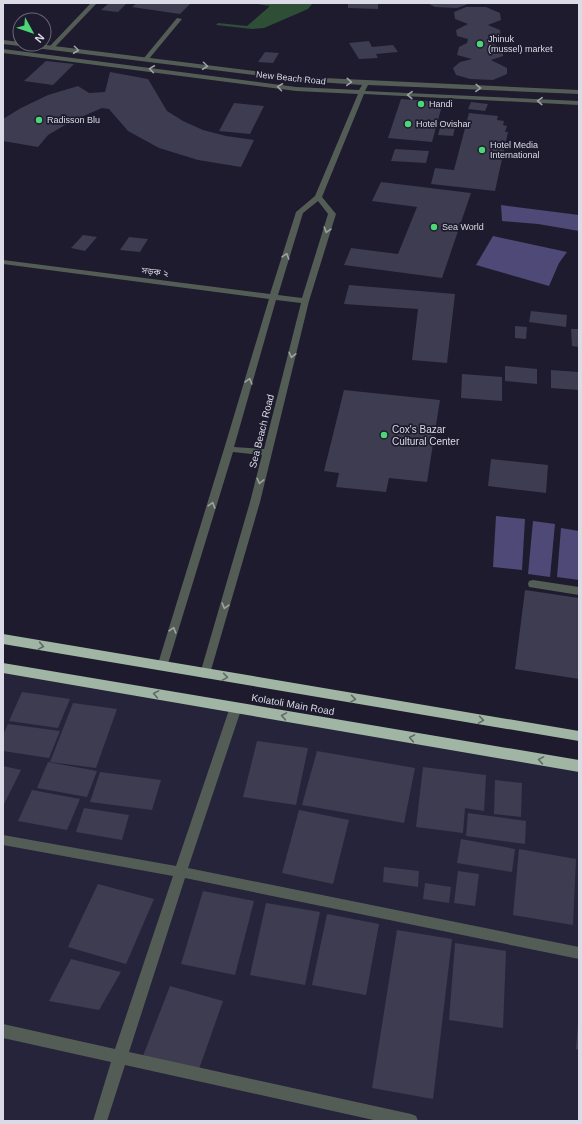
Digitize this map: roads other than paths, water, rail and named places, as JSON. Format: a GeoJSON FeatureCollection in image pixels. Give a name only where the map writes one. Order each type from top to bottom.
{"type":"FeatureCollection","features":[{"type":"Feature","properties":{"kind":"highway","name":"Kolatoli Main Road"},"geometry":{"type":"LineString","coordinates":[[3,639],[162,667],[579,736]]}},
{"type":"Feature","properties":{"kind":"highway","name":"Kolatoli Main Road"},"geometry":{"type":"LineString","coordinates":[[3,668],[579,766]]}},
{"type":"Feature","properties":{"kind":"street"},"geometry":{"type":"LineString","coordinates":[[52,47],[94,3]]}},
{"type":"Feature","properties":{"kind":"street"},"geometry":{"type":"LineString","coordinates":[[137,67],[146,59],[179,19]]}},
{"type":"Feature","properties":{"kind":"street","name":"New Beach Road"},"geometry":{"type":"LineString","coordinates":[[52,47],[302,79],[579,92]]}},
{"type":"Feature","properties":{"kind":"street","name":"New Beach Road"},"geometry":{"type":"LineString","coordinates":[[3,51],[137,67],[296,89],[579,103]]}},
{"type":"Feature","properties":{"kind":"street"},"geometry":{"type":"LineString","coordinates":[[162,667],[300,212],[318,197],[366,83]]}},
{"type":"Feature","properties":{"kind":"street","name":"Sea Beach Road"},"geometry":{"type":"LineString","coordinates":[[205,674],[255,502],[305,301],[332,214],[318,197]]}},
{"type":"Feature","properties":{"kind":"street","name":"সড়ক ২"},"geometry":{"type":"LineString","coordinates":[[3,262],[305,301]]}},
{"type":"Feature","properties":{"kind":"street"},"geometry":{"type":"LineString","coordinates":[[229,449],[267,452]]}},
{"type":"Feature","properties":{"kind":"street"},"geometry":{"type":"LineString","coordinates":[[533,584],[579,591]]}},
{"type":"Feature","properties":{"kind":"street"},"geometry":{"type":"LineString","coordinates":[[100,1121],[119,1058],[236,707]]}},
{"type":"Feature","properties":{"kind":"street"},"geometry":{"type":"LineString","coordinates":[[3,840],[181,872],[579,953]]}},
{"type":"Feature","properties":{"kind":"street"},"geometry":{"type":"LineString","coordinates":[[3,1031],[119,1058],[411,1121]]}},
{"type":"Feature","properties":{"kind":"place","name":"Jhinuk (mussel) market"},"geometry":{"type":"Point","coordinates":[480,44]}},
{"type":"Feature","properties":{"kind":"place","name":"Handi"},"geometry":{"type":"Point","coordinates":[421,104]}},
{"type":"Feature","properties":{"kind":"place","name":"Radisson Blu"},"geometry":{"type":"Point","coordinates":[39,120]}},
{"type":"Feature","properties":{"kind":"place","name":"Hotel Ovishar"},"geometry":{"type":"Point","coordinates":[408,124]}},
{"type":"Feature","properties":{"kind":"place","name":"Hotel Media International"},"geometry":{"type":"Point","coordinates":[482,150]}},
{"type":"Feature","properties":{"kind":"place","name":"Sea World"},"geometry":{"type":"Point","coordinates":[434,227]}},
{"type":"Feature","properties":{"kind":"place","name":"Cox's Bazar Cultural Center"},"geometry":{"type":"Point","coordinates":[384,435]}}]}
